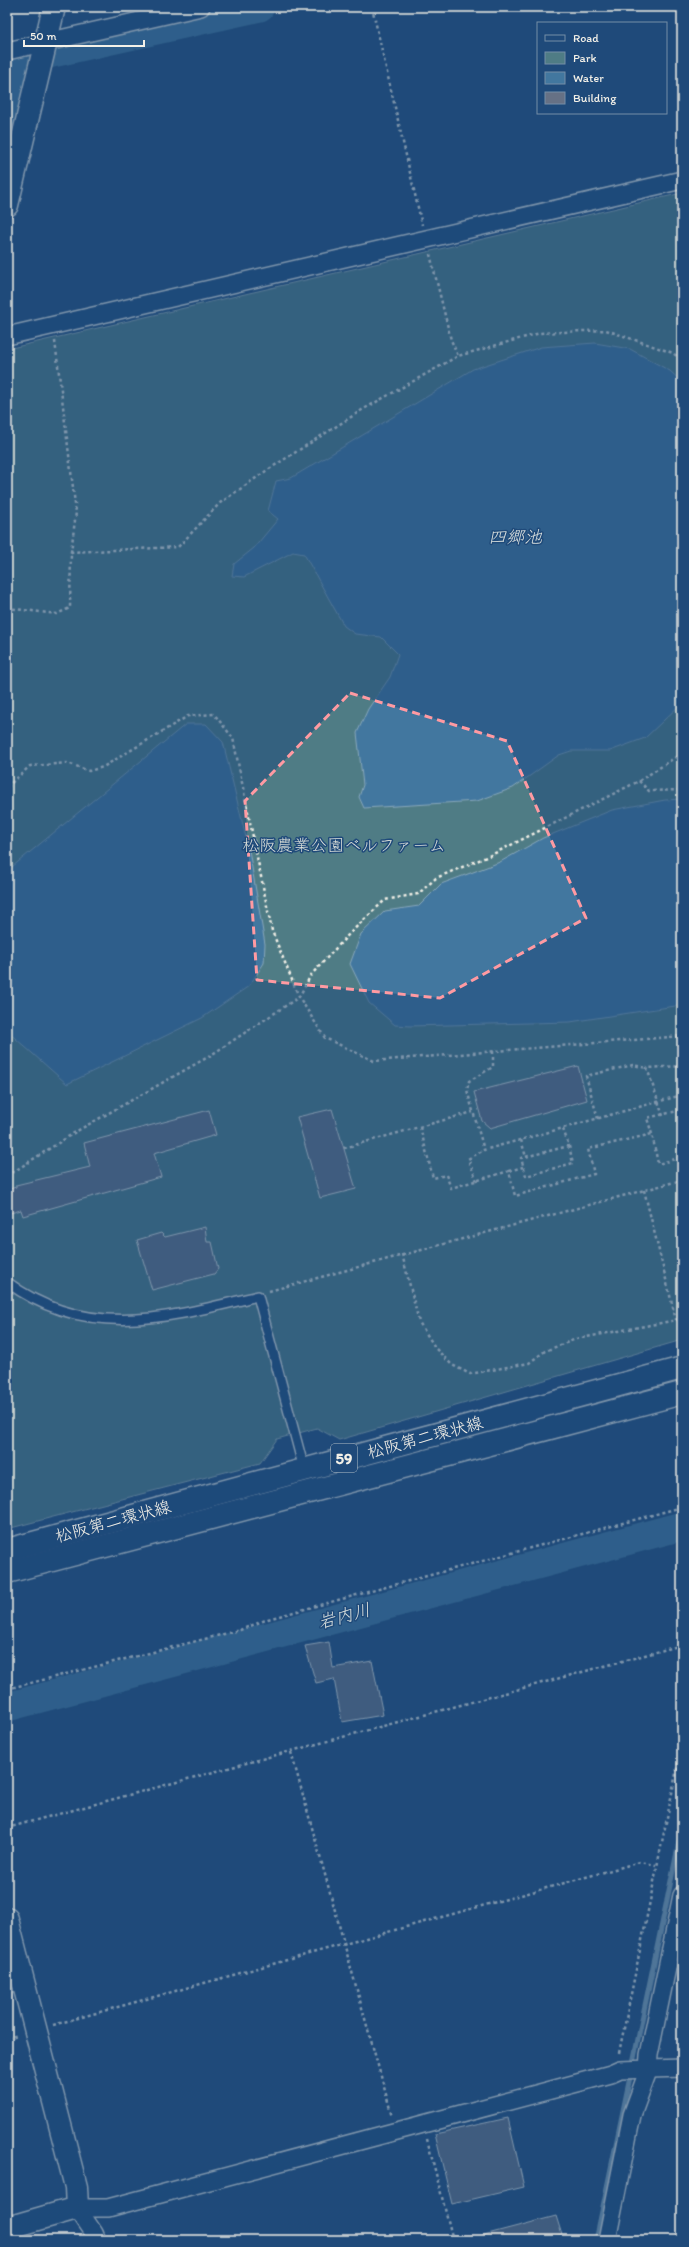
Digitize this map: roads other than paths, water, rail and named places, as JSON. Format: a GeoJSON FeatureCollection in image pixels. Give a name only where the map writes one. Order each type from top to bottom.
{"type":"FeatureCollection","features":[{"type":"Feature","properties":{"kind":"main road"},"geometry":{"type":"LineString","coordinates":[[7,205],[54,7]]}},
{"type":"Feature","properties":{"kind":"main road","name":"松阪第二環状線"},"geometry":{"type":"LineString","coordinates":[[7,1550],[682,1368]]}},
{"type":"Feature","properties":{"kind":"main road","name":"松阪第二環状線"},"geometry":{"type":"LineString","coordinates":[[7,1572],[682,1393]]}},
{"type":"Feature","properties":{"kind":"main road"},"geometry":{"type":"LineString","coordinates":[[7,1919],[76,2186],[77,2208],[7,2228]]}},
{"type":"Feature","properties":{"kind":"street"},"geometry":{"type":"LineString","coordinates":[[7,51],[201,7]]}},
{"type":"Feature","properties":{"kind":"street"},"geometry":{"type":"LineString","coordinates":[[7,336],[427,244],[682,180]]}},
{"type":"Feature","properties":{"kind":"street"},"geometry":{"type":"LineString","coordinates":[[607,2240],[632,2115],[649,2055],[682,1895]]}},
{"type":"Feature","properties":{"kind":"street"},"geometry":{"type":"LineString","coordinates":[[77,2208],[108,2208],[618,2071],[644,2071],[682,2068]]}},
{"type":"Feature","properties":{"kind":"street"},"geometry":{"type":"LineString","coordinates":[[77,2208],[94,2232],[96,2240]]}},
{"type":"Feature","properties":{"kind":"lane"},"geometry":{"type":"LineString","coordinates":[[7,1282],[47,1305],[92,1318],[120,1320],[175,1316],[258,1296],[304,1469]]}},
{"type":"Feature","properties":{"kind":"water","name":"四郷池"},"geometry":{"type":"Polygon","coordinates":[[[595,343],[630,349],[670,371],[682,382],[682,703],[645,738],[610,751],[571,751],[559,755],[513,788],[477,801],[364,808],[359,797],[363,785],[357,733],[368,709],[390,677],[398,654],[381,637],[355,634],[344,626],[304,554],[293,552],[244,577],[232,576],[234,564],[254,548],[278,519],[268,511],[276,481],[291,478],[473,369],[541,347],[595,343]]]}},
{"type":"Feature","properties":{"kind":"water"},"geometry":{"type":"Polygon","coordinates":[[[186,724],[206,724],[223,742],[249,850],[265,944],[264,963],[249,986],[202,1018],[67,1084],[7,1031],[7,871],[186,724]]]}},
{"type":"Feature","properties":{"kind":"water"},"geometry":{"type":"Polygon","coordinates":[[[682,799],[682,1005],[570,1022],[410,1026],[395,1025],[369,1003],[350,964],[361,934],[385,911],[419,906],[441,884],[500,862],[543,838],[612,810],[665,800],[682,799]]]}},
{"type":"Feature","properties":{"kind":"waterway"},"geometry":{"type":"LineString","coordinates":[[7,112],[17,66],[25,59],[260,7]]}},
{"type":"Feature","properties":{"kind":"waterway","name":"岩内川"},"geometry":{"type":"LineString","coordinates":[[7,1707],[682,1526]]}},
{"type":"Feature","properties":{"kind":"waterway"},"geometry":{"type":"LineString","coordinates":[[596,2240],[682,1828]]}},
{"type":"Feature","properties":{"kind":"park label","name":"松阪農業公園ベルファーム"},"geometry":{"type":"Point","coordinates":[344,845]}}]}
